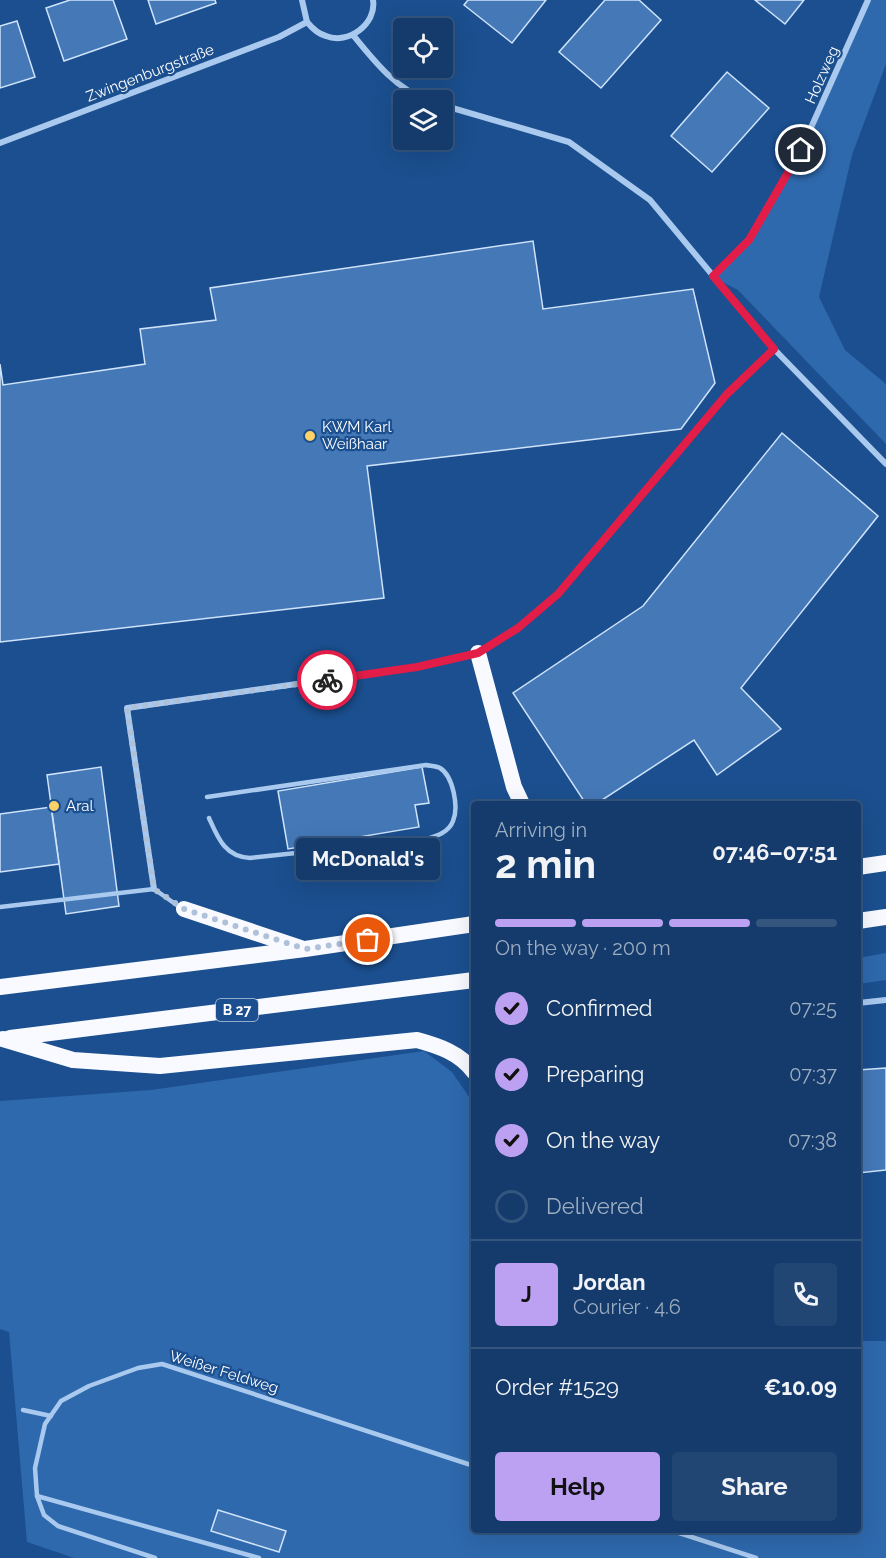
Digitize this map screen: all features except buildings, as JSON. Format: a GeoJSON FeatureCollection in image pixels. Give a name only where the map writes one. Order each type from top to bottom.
{"type":"FeatureCollection","features":[{"type":"Feature","properties":{"kind":"highway"},"geometry":{"type":"LineString","coordinates":[[478,653],[514,787],[521,801]]}},
{"type":"Feature","properties":{"kind":"highway"},"geometry":{"type":"LineString","coordinates":[[861,867],[886,863]]}},
{"type":"Feature","properties":{"kind":"highway"},"geometry":{"type":"LineString","coordinates":[[184,909],[305,949]]}},
{"type":"Feature","properties":{"kind":"highway"},"geometry":{"type":"LineString","coordinates":[[861,921],[886,917]]}},
{"type":"Feature","properties":{"kind":"highway"},"geometry":{"type":"LineString","coordinates":[[0,987],[305,949],[471,924]]}},
{"type":"Feature","properties":{"kind":"highway","name":"B 27"},"geometry":{"type":"LineString","coordinates":[[1,1039],[471,980]]}},
{"type":"Feature","properties":{"kind":"highway"},"geometry":{"type":"LineString","coordinates":[[1,1039],[73,1060],[160,1066],[417,1040],[443,1048],[466,1062],[471,1068]]}},
{"type":"Feature","properties":{"kind":"street"},"geometry":{"type":"LineString","coordinates":[[302,0],[307,22],[326,36],[338,38],[353,35],[367,24],[373,0]]}},
{"type":"Feature","properties":{"kind":"street","name":"Holzweg"},"geometry":{"type":"LineString","coordinates":[[713,276],[749,240],[801,150],[868,0]]}},
{"type":"Feature","properties":{"kind":"street","name":"Zwingenburgstraße"},"geometry":{"type":"LineString","coordinates":[[0,143],[279,37],[307,22]]}},
{"type":"Feature","properties":{"kind":"street"},"geometry":{"type":"LineString","coordinates":[[353,35],[371,57],[407,90]]}},
{"type":"Feature","properties":{"kind":"street"},"geometry":{"type":"LineString","coordinates":[[453,108],[569,142],[650,200],[774,349],[886,464]]}},
{"type":"Feature","properties":{"kind":"street"},"geometry":{"type":"LineString","coordinates":[[154,889],[127,708],[417,667],[478,653],[518,628],[558,594],[727,394],[774,349]]}},
{"type":"Feature","properties":{"kind":"street"},"geometry":{"type":"LineString","coordinates":[[861,1003],[886,1000]]}},
{"type":"Feature","properties":{"kind":"lane"},"geometry":{"type":"LineString","coordinates":[[207,797],[426,765],[440,768],[449,777],[455,807],[454,820],[447,830],[427,840],[250,858],[234,855],[224,848],[209,818]]}},
{"type":"Feature","properties":{"kind":"lane"},"geometry":{"type":"LineString","coordinates":[[0,907],[154,889],[184,909]]}},
{"type":"Feature","properties":{"kind":"lane","name":"Weißer Feldweg"},"geometry":{"type":"LineString","coordinates":[[155,1558],[58,1526],[44,1515],[37,1496],[34,1468],[45,1424],[61,1401],[89,1386],[138,1368],[162,1364],[471,1465]]}},
{"type":"Feature","properties":{"kind":"lane"},"geometry":{"type":"LineString","coordinates":[[23,1410],[51,1416]]}},
{"type":"Feature","properties":{"kind":"lane"},"geometry":{"type":"LineString","coordinates":[[37,1496],[259,1558]]}},
{"type":"Feature","properties":{"kind":"lane"},"geometry":{"type":"LineString","coordinates":[[679,1533],[756,1558]]}},
{"type":"Feature","properties":{"kind":"shaded area"},"geometry":{"type":"Polygon","coordinates":[[[868,0],[886,0],[886,64],[852,155],[819,297],[845,350],[886,384],[886,444],[738,290],[713,277],[749,239],[801,150],[868,0]]]}},
{"type":"Feature","properties":{"kind":"shaded area"},"geometry":{"type":"Polygon","coordinates":[[[886,953],[886,980],[861,984],[861,957],[886,953]]]}},
{"type":"Feature","properties":{"kind":"shaded area"},"geometry":{"type":"Polygon","coordinates":[[[424,1051],[452,1072],[471,1100],[471,1533],[861,1533],[861,1341],[886,1341],[886,1558],[74,1558],[27,1542],[9,1332],[0,1329],[0,1101],[151,1090],[424,1051]]]}},
{"type":"Feature","properties":{"kind":"way so far"},"geometry":{"type":"LineString","coordinates":[[327,680],[127,708],[154,889],[184,909],[305,949],[368,940]]}},
{"type":"Feature","properties":{"kind":"place","name":"KWM Karl Weißhaar"},"geometry":{"type":"Point","coordinates":[310,436]}},
{"type":"Feature","properties":{"kind":"place","name":"Aral"},"geometry":{"type":"Point","coordinates":[54,806]}},
{"type":"Feature","properties":{"kind":"place","name":"McDonald's"},"geometry":{"type":"Point","coordinates":[368,940]}},
{"type":"Feature","properties":{"kind":"route"},"geometry":{"type":"LineString","coordinates":[[327,680],[417,667],[478,653],[518,628],[558,594],[727,394],[774,349],[713,276],[749,240],[801,150]]}}]}
